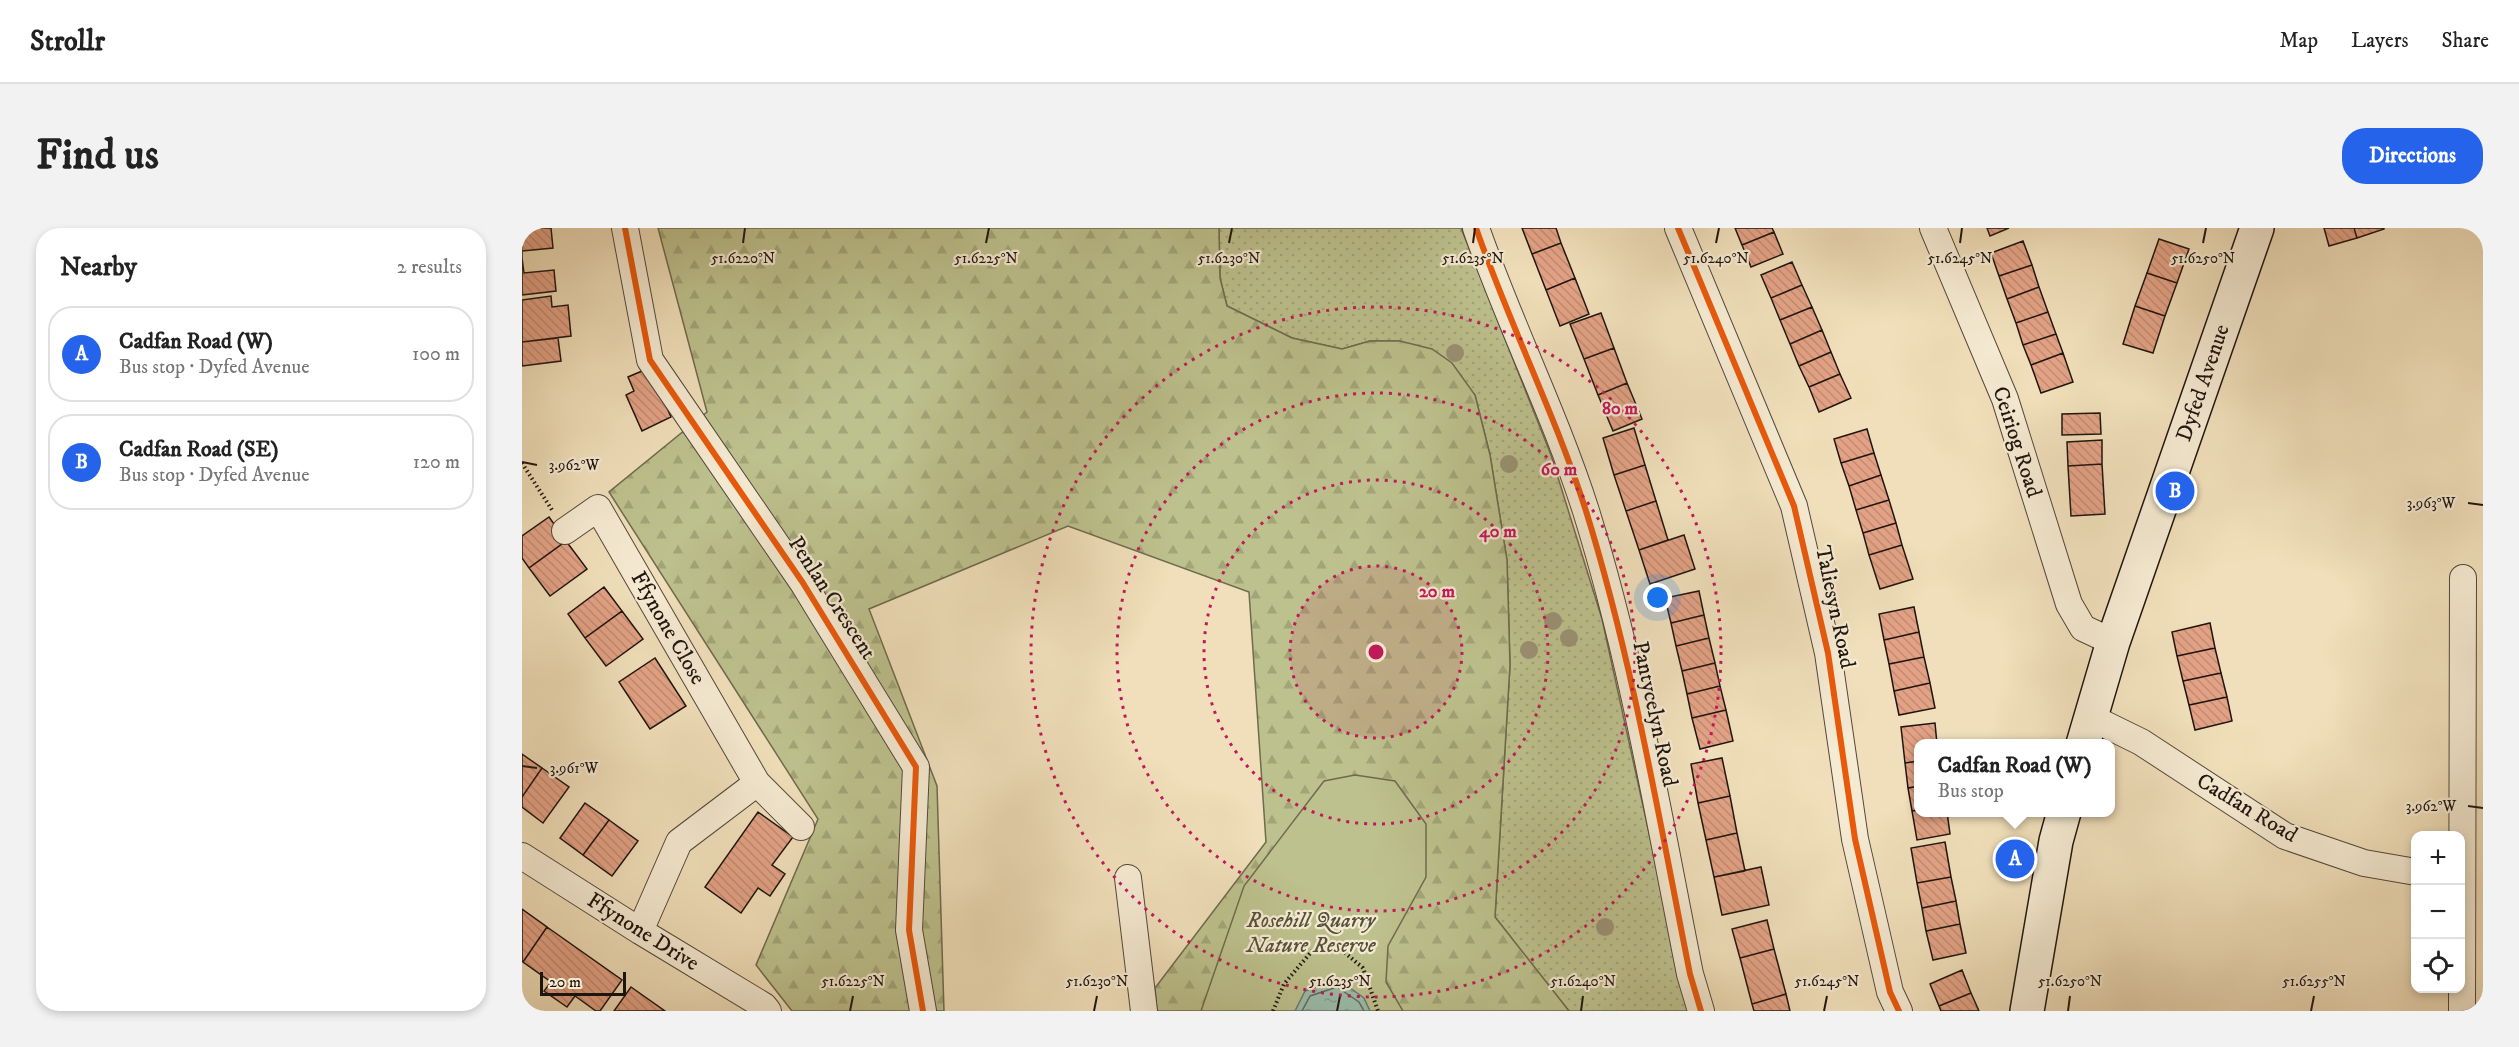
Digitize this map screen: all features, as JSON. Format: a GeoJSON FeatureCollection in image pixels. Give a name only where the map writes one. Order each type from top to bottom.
{"type":"FeatureCollection","features":[{"type":"Feature","properties":{"kind":"street","name":"Penlan Crescent"},"geometry":{"type":"LineString","coordinates":[[625,228],[650,360],[803,583],[916,767],[909,930],[922,1011]]}},
{"type":"Feature","properties":{"kind":"street","name":"Pantycelyn Road"},"geometry":{"type":"LineString","coordinates":[[1476,228],[1585,509],[1633,689],[1690,974],[1701,1011]]}},
{"type":"Feature","properties":{"kind":"street","name":"Taliesyn Road"},"geometry":{"type":"LineString","coordinates":[[1678,228],[1794,506],[1828,652],[1855,839],[1890,992],[1899,1011]]}},
{"type":"Feature","properties":{"kind":"street","name":"Ceiriog Road"},"geometry":{"type":"LineString","coordinates":[[1933,228],[2005,399],[2069,604],[2082,628],[2113,642]]}},
{"type":"Feature","properties":{"kind":"street","name":"Dyfed Avenue"},"geometry":{"type":"LineString","coordinates":[[2086,730],[2113,642],[2257,228]]}},
{"type":"Feature","properties":{"kind":"street","name":"Ffynone Close"},"geometry":{"type":"LineString","coordinates":[[565,531],[598,508],[757,783],[801,827]]}},
{"type":"Feature","properties":{"kind":"street"},"geometry":{"type":"LineString","coordinates":[[2462,1011],[2468,881],[2463,578]]}},
{"type":"Feature","properties":{"kind":"street","name":"Cadfan Road"},"geometry":{"type":"LineString","coordinates":[[2086,730],[2141,742],[2286,836],[2364,863],[2411,871]]}},
{"type":"Feature","properties":{"kind":"street"},"geometry":{"type":"LineString","coordinates":[[640,932],[679,842],[757,783]]}},
{"type":"Feature","properties":{"kind":"street"},"geometry":{"type":"LineString","coordinates":[[2027,1011],[2056,841],[2063,817]]}},
{"type":"Feature","properties":{"kind":"street","name":"Ffynone Drive"},"geometry":{"type":"LineString","coordinates":[[522,856],[765,1009]]}},
{"type":"Feature","properties":{"kind":"street"},"geometry":{"type":"LineString","coordinates":[[1128,878],[1144,1011]]}},
{"type":"Feature","properties":{"kind":"path"},"geometry":{"type":"LineString","coordinates":[[522,463],[565,531]]}},
{"type":"Feature","properties":{"kind":"path"},"geometry":{"type":"LineString","coordinates":[[1273,1011],[1284,984],[1312,951],[1337,946],[1363,968],[1378,1011]]}},
{"type":"Feature","properties":{"kind":"green space"},"geometry":{"type":"Polygon","coordinates":[[[658,228],[1219,228],[1220,278],[1227,306],[1292,338],[1342,349],[1370,341],[1400,341],[1432,349],[1452,363],[1475,395],[1490,455],[1507,560],[1510,665],[1495,917],[1569,1011],[1157,1011],[1155,988],[1266,842],[1249,592],[1068,526],[869,609],[937,786],[944,1011],[792,1011],[756,965],[818,819],[609,492],[707,412],[658,228]]]}},
{"type":"Feature","properties":{"kind":"green space"},"geometry":{"type":"Polygon","coordinates":[[[1219,228],[1461,228],[1551,455],[1602,619],[1688,1011],[1569,1011],[1495,917],[1510,665],[1507,560],[1490,455],[1475,395],[1400,341],[1370,341],[1342,349],[1292,338],[1227,306],[1220,278],[1219,228]]]}},
{"type":"Feature","properties":{"kind":"green space","name":"Rosehill Quarry Nature Reserve"},"geometry":{"type":"Polygon","coordinates":[[[1355,775],[1395,781],[1426,824],[1426,877],[1388,946],[1386,982],[1403,1011],[1201,1011],[1244,886],[1324,781],[1355,775]]]}},
{"type":"Feature","properties":{"kind":"water"},"geometry":{"type":"Polygon","coordinates":[[[1339,980],[1364,998],[1370,1011],[1295,1011],[1305,991],[1339,980]]]}},
{"type":"Feature","properties":{"kind":"building"},"geometry":{"type":"Polygon","coordinates":[[[522,228],[551,228],[553,248],[522,251],[522,228]]]}},
{"type":"Feature","properties":{"kind":"building"},"geometry":{"type":"Polygon","coordinates":[[[1522,228],[1556,228],[1561,243],[1532,254],[1522,228]]]}},
{"type":"Feature","properties":{"kind":"building"},"geometry":{"type":"Polygon","coordinates":[[[1735,228],[1772,228],[1774,232],[1742,245],[1735,228]]]}},
{"type":"Feature","properties":{"kind":"building"},"geometry":{"type":"Polygon","coordinates":[[[1987,228],[2009,228],[1990,236],[1987,228]]]}},
{"type":"Feature","properties":{"kind":"building"},"geometry":{"type":"Polygon","coordinates":[[[2324,228],[2354,228],[2357,238],[2329,246],[2324,228]]]}},
{"type":"Feature","properties":{"kind":"building"},"geometry":{"type":"Polygon","coordinates":[[[2354,228],[2384,228],[2384,229],[2357,238],[2354,228]]]}},
{"type":"Feature","properties":{"kind":"building"},"geometry":{"type":"Polygon","coordinates":[[[1774,232],[1783,254],[1751,267],[1742,245],[1774,232]]]}},
{"type":"Feature","properties":{"kind":"building"},"geometry":{"type":"Polygon","coordinates":[[[2159,239],[2189,249],[2177,283],[2147,273],[2159,239]]]}},
{"type":"Feature","properties":{"kind":"building"},"geometry":{"type":"Polygon","coordinates":[[[2023,241],[2032,265],[1999,276],[1991,253],[2023,241]]]}},
{"type":"Feature","properties":{"kind":"building"},"geometry":{"type":"Polygon","coordinates":[[[1561,243],[1575,278],[1546,290],[1532,254],[1561,243]]]}},
{"type":"Feature","properties":{"kind":"building"},"geometry":{"type":"Polygon","coordinates":[[[522,258],[524,273],[554,270],[556,291],[522,295],[522,258]]]}},
{"type":"Feature","properties":{"kind":"building"},"geometry":{"type":"Polygon","coordinates":[[[1792,262],[1802,285],[1771,298],[1761,275],[1792,262]]]}},
{"type":"Feature","properties":{"kind":"building"},"geometry":{"type":"Polygon","coordinates":[[[2032,265],[2039,287],[2007,299],[1999,276],[2032,265]]]}},
{"type":"Feature","properties":{"kind":"building"},"geometry":{"type":"Polygon","coordinates":[[[2147,273],[2177,283],[2165,316],[2135,306],[2147,273]]]}},
{"type":"Feature","properties":{"kind":"building"},"geometry":{"type":"Polygon","coordinates":[[[1575,278],[1589,314],[1560,326],[1546,290],[1575,278]]]}},
{"type":"Feature","properties":{"kind":"building"},"geometry":{"type":"Polygon","coordinates":[[[1802,285],[1812,307],[1780,320],[1771,298],[1802,285]]]}},
{"type":"Feature","properties":{"kind":"building"},"geometry":{"type":"Polygon","coordinates":[[[2039,287],[2048,312],[2016,323],[2007,299],[2039,287]]]}},
{"type":"Feature","properties":{"kind":"building"},"geometry":{"type":"Polygon","coordinates":[[[551,296],[552,307],[568,305],[571,336],[522,342],[522,300],[551,296]]]}},
{"type":"Feature","properties":{"kind":"building"},"geometry":{"type":"Polygon","coordinates":[[[2135,306],[2165,316],[2153,353],[2123,344],[2135,306]]]}},
{"type":"Feature","properties":{"kind":"building"},"geometry":{"type":"Polygon","coordinates":[[[1812,307],[1822,330],[1790,344],[1780,320],[1812,307]]]}},
{"type":"Feature","properties":{"kind":"building"},"geometry":{"type":"Polygon","coordinates":[[[2048,312],[2056,334],[2023,345],[2016,323],[2048,312]]]}},
{"type":"Feature","properties":{"kind":"building"},"geometry":{"type":"Polygon","coordinates":[[[1601,313],[1614,348],[1584,359],[1570,324],[1601,313]]]}},
{"type":"Feature","properties":{"kind":"building"},"geometry":{"type":"Polygon","coordinates":[[[1822,330],[1831,352],[1799,366],[1790,344],[1822,330]]]}},
{"type":"Feature","properties":{"kind":"building"},"geometry":{"type":"Polygon","coordinates":[[[2056,334],[2063,353],[2031,365],[2023,345],[2056,334]]]}},
{"type":"Feature","properties":{"kind":"building"},"geometry":{"type":"Polygon","coordinates":[[[558,338],[561,361],[522,366],[522,342],[558,338]]]}},
{"type":"Feature","properties":{"kind":"building"},"geometry":{"type":"Polygon","coordinates":[[[1614,348],[1627,383],[1598,395],[1584,359],[1614,348]]]}},
{"type":"Feature","properties":{"kind":"building"},"geometry":{"type":"Polygon","coordinates":[[[1831,352],[1840,374],[1809,387],[1799,366],[1831,352]]]}},
{"type":"Feature","properties":{"kind":"building"},"geometry":{"type":"Polygon","coordinates":[[[2063,353],[2073,382],[2041,393],[2031,365],[2063,353]]]}},
{"type":"Feature","properties":{"kind":"building"},"geometry":{"type":"Polygon","coordinates":[[[649,368],[671,417],[642,431],[626,395],[634,391],[628,377],[649,368]]]}},
{"type":"Feature","properties":{"kind":"building"},"geometry":{"type":"Polygon","coordinates":[[[1840,374],[1851,398],[1819,412],[1809,387],[1840,374]]]}},
{"type":"Feature","properties":{"kind":"building"},"geometry":{"type":"Polygon","coordinates":[[[1627,383],[1642,419],[1613,431],[1598,395],[1627,383]]]}},
{"type":"Feature","properties":{"kind":"building"},"geometry":{"type":"Polygon","coordinates":[[[2100,413],[2101,434],[2062,435],[2062,414],[2100,413]]]}},
{"type":"Feature","properties":{"kind":"building"},"geometry":{"type":"Polygon","coordinates":[[[1634,428],[1645,465],[1614,475],[1603,438],[1634,428]]]}},
{"type":"Feature","properties":{"kind":"building"},"geometry":{"type":"Polygon","coordinates":[[[1867,429],[1874,453],[1841,463],[1834,439],[1867,429]]]}},
{"type":"Feature","properties":{"kind":"building"},"geometry":{"type":"Polygon","coordinates":[[[2102,440],[2102,464],[2068,466],[2067,442],[2102,440]]]}},
{"type":"Feature","properties":{"kind":"building"},"geometry":{"type":"Polygon","coordinates":[[[1874,453],[1881,475],[1849,486],[1841,463],[1874,453]]]}},
{"type":"Feature","properties":{"kind":"building"},"geometry":{"type":"Polygon","coordinates":[[[2102,464],[2105,514],[2071,516],[2068,466],[2102,464]]]}},
{"type":"Feature","properties":{"kind":"building"},"geometry":{"type":"Polygon","coordinates":[[[1645,465],[1656,501],[1626,511],[1614,475],[1645,465]]]}},
{"type":"Feature","properties":{"kind":"building"},"geometry":{"type":"Polygon","coordinates":[[[1881,475],[1889,500],[1856,510],[1849,486],[1881,475]]]}},
{"type":"Feature","properties":{"kind":"building"},"geometry":{"type":"Polygon","coordinates":[[[1889,500],[1896,523],[1863,533],[1856,510],[1889,500]]]}},
{"type":"Feature","properties":{"kind":"building"},"geometry":{"type":"Polygon","coordinates":[[[1656,501],[1668,540],[1639,550],[1626,511],[1656,501]]]}},
{"type":"Feature","properties":{"kind":"building"},"geometry":{"type":"Polygon","coordinates":[[[549,517],[566,541],[529,568],[522,558],[522,536],[549,517]]]}},
{"type":"Feature","properties":{"kind":"building"},"geometry":{"type":"Polygon","coordinates":[[[1896,523],[1902,545],[1869,555],[1863,533],[1896,523]]]}},
{"type":"Feature","properties":{"kind":"building"},"geometry":{"type":"Polygon","coordinates":[[[1684,535],[1695,569],[1650,584],[1639,550],[1684,535]]]}},
{"type":"Feature","properties":{"kind":"building"},"geometry":{"type":"Polygon","coordinates":[[[566,541],[587,569],[550,596],[529,568],[566,541]]]}},
{"type":"Feature","properties":{"kind":"building"},"geometry":{"type":"Polygon","coordinates":[[[1902,545],[1913,579],[1880,589],[1869,555],[1902,545]]]}},
{"type":"Feature","properties":{"kind":"building"},"geometry":{"type":"Polygon","coordinates":[[[604,587],[622,611],[585,638],[568,614],[604,587]]]}},
{"type":"Feature","properties":{"kind":"building"},"geometry":{"type":"Polygon","coordinates":[[[1699,591],[1704,615],[1671,623],[1665,598],[1699,591]]]}},
{"type":"Feature","properties":{"kind":"building"},"geometry":{"type":"Polygon","coordinates":[[[1914,607],[1919,632],[1884,640],[1879,614],[1914,607]]]}},
{"type":"Feature","properties":{"kind":"building"},"geometry":{"type":"Polygon","coordinates":[[[622,611],[643,639],[606,666],[585,638],[622,611]]]}},
{"type":"Feature","properties":{"kind":"building"},"geometry":{"type":"Polygon","coordinates":[[[1704,615],[1709,638],[1676,646],[1671,623],[1704,615]]]}},
{"type":"Feature","properties":{"kind":"building"},"geometry":{"type":"Polygon","coordinates":[[[2210,623],[2215,648],[2177,656],[2172,632],[2210,623]]]}},
{"type":"Feature","properties":{"kind":"building"},"geometry":{"type":"Polygon","coordinates":[[[1919,632],[1924,657],[1889,664],[1884,640],[1919,632]]]}},
{"type":"Feature","properties":{"kind":"building"},"geometry":{"type":"Polygon","coordinates":[[[1709,638],[1715,663],[1682,671],[1676,646],[1709,638]]]}},
{"type":"Feature","properties":{"kind":"building"},"geometry":{"type":"Polygon","coordinates":[[[2215,648],[2221,673],[2183,681],[2177,656],[2215,648]]]}},
{"type":"Feature","properties":{"kind":"building"},"geometry":{"type":"Polygon","coordinates":[[[1924,657],[1930,683],[1894,691],[1889,664],[1924,657]]]}},
{"type":"Feature","properties":{"kind":"building"},"geometry":{"type":"Polygon","coordinates":[[[655,658],[686,706],[650,729],[619,682],[655,658]]]}},
{"type":"Feature","properties":{"kind":"building"},"geometry":{"type":"Polygon","coordinates":[[[1715,663],[1720,686],[1687,694],[1682,671],[1715,663]]]}},
{"type":"Feature","properties":{"kind":"building"},"geometry":{"type":"Polygon","coordinates":[[[2221,673],[2227,697],[2189,705],[2183,681],[2221,673]]]}},
{"type":"Feature","properties":{"kind":"building"},"geometry":{"type":"Polygon","coordinates":[[[1930,683],[1935,708],[1899,715],[1894,691],[1930,683]]]}},
{"type":"Feature","properties":{"kind":"building"},"geometry":{"type":"Polygon","coordinates":[[[1720,686],[1726,710],[1692,718],[1687,694],[1720,686]]]}},
{"type":"Feature","properties":{"kind":"building"},"geometry":{"type":"Polygon","coordinates":[[[2227,697],[2232,721],[2195,730],[2189,705],[2227,697]]]}},
{"type":"Feature","properties":{"kind":"building"},"geometry":{"type":"Polygon","coordinates":[[[1726,710],[1733,741],[1700,749],[1692,718],[1726,710]]]}},
{"type":"Feature","properties":{"kind":"building"},"geometry":{"type":"Polygon","coordinates":[[[1935,723],[1937,739],[1914,739],[1914,762],[1905,763],[1901,727],[1935,723]]]}},
{"type":"Feature","properties":{"kind":"building"},"geometry":{"type":"Polygon","coordinates":[[[522,754],[542,768],[522,797],[522,754]]]}},
{"type":"Feature","properties":{"kind":"building"},"geometry":{"type":"Polygon","coordinates":[[[1722,758],[1730,796],[1698,803],[1691,764],[1722,758]]]}},
{"type":"Feature","properties":{"kind":"building"},"geometry":{"type":"Polygon","coordinates":[[[1914,762],[1914,787],[1908,788],[1905,763],[1914,762]]]}},
{"type":"Feature","properties":{"kind":"building"},"geometry":{"type":"Polygon","coordinates":[[[542,768],[569,787],[543,823],[522,807],[522,797],[542,768]]]}},
{"type":"Feature","properties":{"kind":"building"},"geometry":{"type":"Polygon","coordinates":[[[1914,787],[1914,811],[1912,811],[1908,788],[1914,787]]]}},
{"type":"Feature","properties":{"kind":"building"},"geometry":{"type":"Polygon","coordinates":[[[1730,796],[1737,833],[1706,840],[1698,803],[1730,796]]]}},
{"type":"Feature","properties":{"kind":"building"},"geometry":{"type":"Polygon","coordinates":[[[585,803],[609,820],[583,855],[560,838],[585,803]]]}},
{"type":"Feature","properties":{"kind":"building"},"geometry":{"type":"Polygon","coordinates":[[[1912,811],[1914,811],[1914,817],[1948,817],[1950,834],[1917,840],[1912,811]]]}},
{"type":"Feature","properties":{"kind":"building"},"geometry":{"type":"Polygon","coordinates":[[[758,812],[793,837],[772,865],[785,874],[770,896],[758,888],[741,913],[705,887],[758,812]]]}},
{"type":"Feature","properties":{"kind":"building"},"geometry":{"type":"Polygon","coordinates":[[[609,820],[638,841],[612,876],[583,855],[609,820]]]}},
{"type":"Feature","properties":{"kind":"building"},"geometry":{"type":"Polygon","coordinates":[[[1737,833],[1745,871],[1714,877],[1706,840],[1737,833]]]}},
{"type":"Feature","properties":{"kind":"building"},"geometry":{"type":"Polygon","coordinates":[[[1945,842],[1951,877],[1917,883],[1911,848],[1945,842]]]}},
{"type":"Feature","properties":{"kind":"building"},"geometry":{"type":"Polygon","coordinates":[[[1761,867],[1769,905],[1722,915],[1714,877],[1761,867]]]}},
{"type":"Feature","properties":{"kind":"building"},"geometry":{"type":"Polygon","coordinates":[[[1951,877],[1956,901],[1922,908],[1917,883],[1951,877]]]}},
{"type":"Feature","properties":{"kind":"building"},"geometry":{"type":"Polygon","coordinates":[[[1956,901],[1960,924],[1926,931],[1922,908],[1956,901]]]}},
{"type":"Feature","properties":{"kind":"building"},"geometry":{"type":"Polygon","coordinates":[[[522,909],[547,927],[523,962],[522,961],[522,909]]]}},
{"type":"Feature","properties":{"kind":"building"},"geometry":{"type":"Polygon","coordinates":[[[1767,920],[1774,949],[1740,958],[1732,929],[1767,920]]]}},
{"type":"Feature","properties":{"kind":"building"},"geometry":{"type":"Polygon","coordinates":[[[1960,924],[1966,953],[1933,960],[1926,931],[1960,924]]]}},
{"type":"Feature","properties":{"kind":"building"},"geometry":{"type":"Polygon","coordinates":[[[547,927],[622,980],[600,1011],[596,1011],[575,996],[567,1007],[544,991],[551,982],[523,962],[547,927]]]}},
{"type":"Feature","properties":{"kind":"building"},"geometry":{"type":"Polygon","coordinates":[[[1774,949],[1786,994],[1752,1004],[1740,958],[1774,949]]]}},
{"type":"Feature","properties":{"kind":"building"},"geometry":{"type":"Polygon","coordinates":[[[1962,970],[1971,993],[1939,1006],[1930,984],[1962,970]]]}},
{"type":"Feature","properties":{"kind":"building"},"geometry":{"type":"Polygon","coordinates":[[[631,987],[665,1011],[614,1011],[631,987]]]}},
{"type":"Feature","properties":{"kind":"building"},"geometry":{"type":"Polygon","coordinates":[[[1971,993],[1979,1011],[1941,1011],[1939,1006],[1971,993]]]}},
{"type":"Feature","properties":{"kind":"building"},"geometry":{"type":"Polygon","coordinates":[[[1786,994],[1790,1011],[1754,1011],[1752,1004],[1786,994]]]}},
{"type":"Feature","properties":{"kind":"cycle path"},"geometry":{"type":"LineString","coordinates":[[625,228],[650,360],[803,583],[916,767],[909,930],[923,1011]]}},
{"type":"Feature","properties":{"kind":"cycle path"},"geometry":{"type":"LineString","coordinates":[[1476,228],[1574,475],[1603,568],[1618,625],[1656,799],[1690,974],[1701,1011]]}},
{"type":"Feature","properties":{"kind":"cycle path"},"geometry":{"type":"LineString","coordinates":[[1678,228],[1794,506],[1828,653],[1855,839],[1890,992],[1899,1011]]}},
{"type":"Feature","properties":{"kind":"place","name":"Cadfan Road (SE)"},"geometry":{"type":"Point","coordinates":[2175,491]}},
{"type":"Feature","properties":{"kind":"place","name":"Cadfan Road (W)"},"geometry":{"type":"Point","coordinates":[2015,859]}}]}
